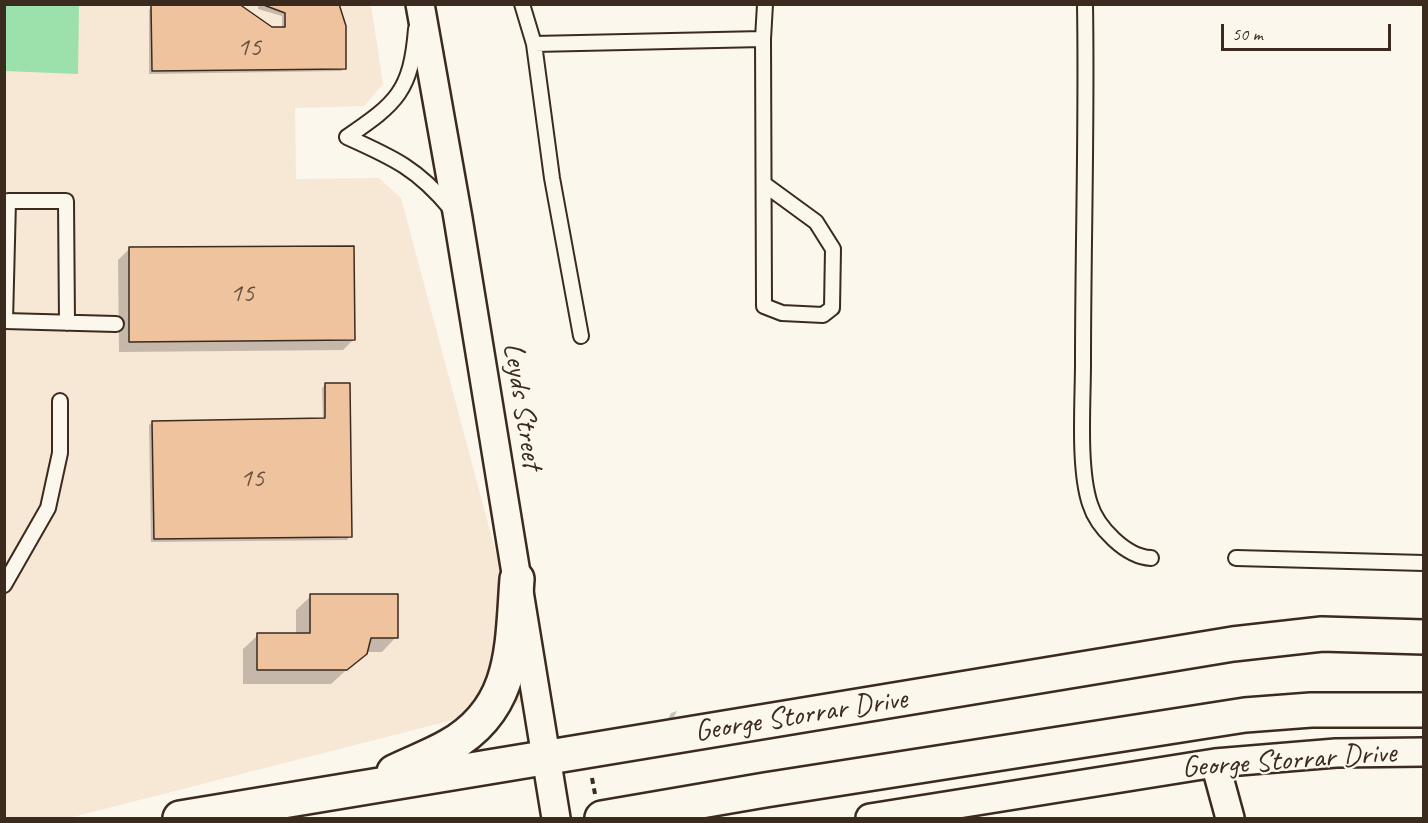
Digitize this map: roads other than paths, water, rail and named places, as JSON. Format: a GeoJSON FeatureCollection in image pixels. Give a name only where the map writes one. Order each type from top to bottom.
{"type":"FeatureCollection","features":[{"type":"Feature","properties":{"kind":"main road"},"geometry":{"type":"LineString","coordinates":[[360,788],[450,746],[469,732],[492,708],[502,693],[510,658],[517,579]]}},
{"type":"Feature","properties":{"kind":"main road","name":"George Storrar Drive"},"geometry":{"type":"LineString","coordinates":[[180,819],[1233,644],[1322,634],[1424,636]]}},
{"type":"Feature","properties":{"kind":"main road","name":"George Storrar Drive"},"geometry":{"type":"LineString","coordinates":[[599,807],[1202,720],[1311,710],[1424,710]]}},
{"type":"Feature","properties":{"kind":"street","name":"Leyds Street"},"geometry":{"type":"LineString","coordinates":[[419,4],[458,218],[556,819]]}},
{"type":"Feature","properties":{"kind":"street","name":"George Storrar Drive"},"geometry":{"type":"LineString","coordinates":[[870,819],[1215,763],[1336,753],[1424,752]]}},
{"type":"Feature","properties":{"kind":"street"},"geometry":{"type":"LineString","coordinates":[[1215,763],[1230,819]]}},
{"type":"Feature","properties":{"kind":"lane"},"geometry":{"type":"LineString","coordinates":[[419,4],[412,61],[402,91],[390,106],[347,137],[406,165],[432,186],[458,218]]}},
{"type":"Feature","properties":{"kind":"lane"},"geometry":{"type":"LineString","coordinates":[[522,4],[534,44],[544,128],[582,336]]}},
{"type":"Feature","properties":{"kind":"lane"},"geometry":{"type":"LineString","coordinates":[[764,184],[816,222],[833,249],[831,308],[823,315],[782,313],[764,306],[763,39],[765,4]]}},
{"type":"Feature","properties":{"kind":"lane"},"geometry":{"type":"LineString","coordinates":[[1085,4],[1087,102],[1083,408],[1086,485],[1090,505],[1099,523],[1132,553],[1152,558]]}},
{"type":"Feature","properties":{"kind":"lane"},"geometry":{"type":"LineString","coordinates":[[534,44],[763,39]]}},
{"type":"Feature","properties":{"kind":"lane"},"geometry":{"type":"LineString","coordinates":[[67,323],[66,201],[8,201],[5,321],[67,323],[116,324]]}},
{"type":"Feature","properties":{"kind":"lane"},"geometry":{"type":"LineString","coordinates":[[4,585],[48,508],[60,453],[60,401]]}},
{"type":"Feature","properties":{"kind":"lane"},"geometry":{"type":"LineString","coordinates":[[1236,558],[1424,563]]}}]}
